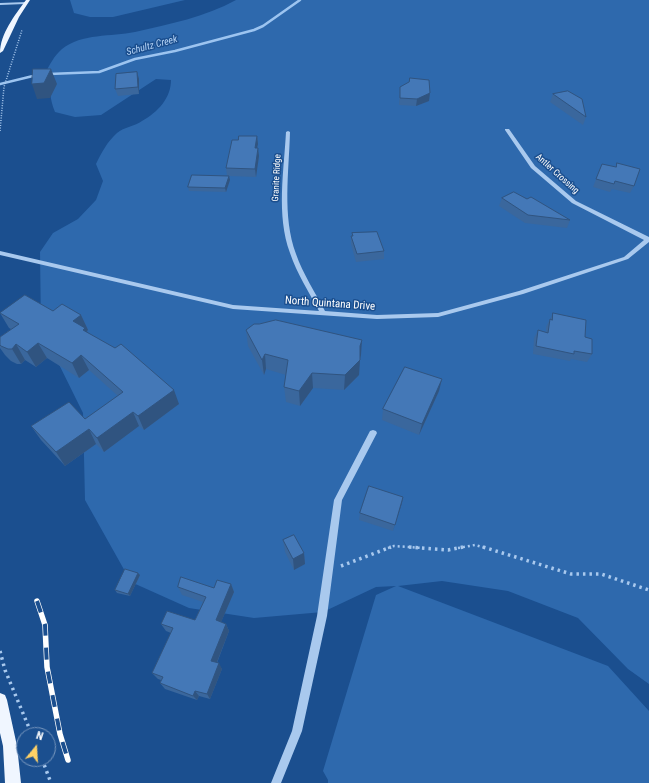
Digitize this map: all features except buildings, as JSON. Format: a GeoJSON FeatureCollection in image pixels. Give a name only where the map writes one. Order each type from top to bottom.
{"type":"FeatureCollection","features":[{"type":"Feature","properties":{"kind":"main road"},"geometry":{"type":"LineString","coordinates":[[0,51],[26,2]]}},
{"type":"Feature","properties":{"kind":"main road"},"geometry":{"type":"LineString","coordinates":[[0,700],[10,746],[13,783]]}},
{"type":"Feature","properties":{"kind":"street"},"geometry":{"type":"LineString","coordinates":[[0,4],[26,2]]}},
{"type":"Feature","properties":{"kind":"street","name":"Antler Crossing"},"geometry":{"type":"LineString","coordinates":[[507,130],[533,167],[574,202],[649,239]]}},
{"type":"Feature","properties":{"kind":"street","name":"Granite Ridge"},"geometry":{"type":"LineString","coordinates":[[288,132],[284,203],[290,246],[304,278],[323,314]]}},
{"type":"Feature","properties":{"kind":"street","name":"North Quintana Drive"},"geometry":{"type":"LineString","coordinates":[[0,253],[233,308],[377,317],[438,315],[521,294],[626,258],[649,239]]}},
{"type":"Feature","properties":{"kind":"street"},"geometry":{"type":"LineString","coordinates":[[276,783],[297,731],[322,616],[338,500],[373,433]]}},
{"type":"Feature","properties":{"kind":"path"},"geometry":{"type":"LineString","coordinates":[[0,131],[5,93],[4,87],[22,28]]}},
{"type":"Feature","properties":{"kind":"path"},"geometry":{"type":"LineString","coordinates":[[328,570],[394,546],[448,550],[475,545],[571,574],[601,574],[649,590]]}},
{"type":"Feature","properties":{"kind":"path"},"geometry":{"type":"LineString","coordinates":[[0,651],[5,670],[29,727]]}},
{"type":"Feature","properties":{"kind":"path"},"geometry":{"type":"LineString","coordinates":[[45,767],[51,783]]}},
{"type":"Feature","properties":{"kind":"shaded area"},"geometry":{"type":"Polygon","coordinates":[[[70,0],[185,0],[113,17],[90,17],[74,13],[70,0]]]}},
{"type":"Feature","properties":{"kind":"shaded area"},"geometry":{"type":"Polygon","coordinates":[[[236,0],[649,0],[649,684],[628,669],[578,618],[508,591],[442,581],[398,586],[608,666],[649,711],[649,783],[328,783],[323,771],[376,595],[396,586],[376,587],[323,612],[254,618],[189,608],[131,582],[85,500],[83,413],[41,328],[40,252],[53,233],[78,219],[96,200],[103,181],[96,164],[105,147],[113,136],[126,128],[139,123],[158,109],[169,93],[171,80],[156,79],[101,115],[75,117],[55,112],[45,74],[52,60],[59,52],[78,40],[97,36],[126,34],[174,23],[212,11],[236,0]]]}},
{"type":"Feature","properties":{"kind":"waterway","name":"Schultz Creek"},"geometry":{"type":"LineString","coordinates":[[49,74],[99,72],[135,59],[175,51],[254,30],[263,26],[300,0]]}},
{"type":"Feature","properties":{"kind":"waterway","name":"Schultz Creek"},"geometry":{"type":"LineString","coordinates":[[0,84],[37,75]]}},
{"type":"Feature","properties":{"kind":"railway"},"geometry":{"type":"LineString","coordinates":[[37,601],[45,625],[47,667],[60,734],[68,760]]}}]}
